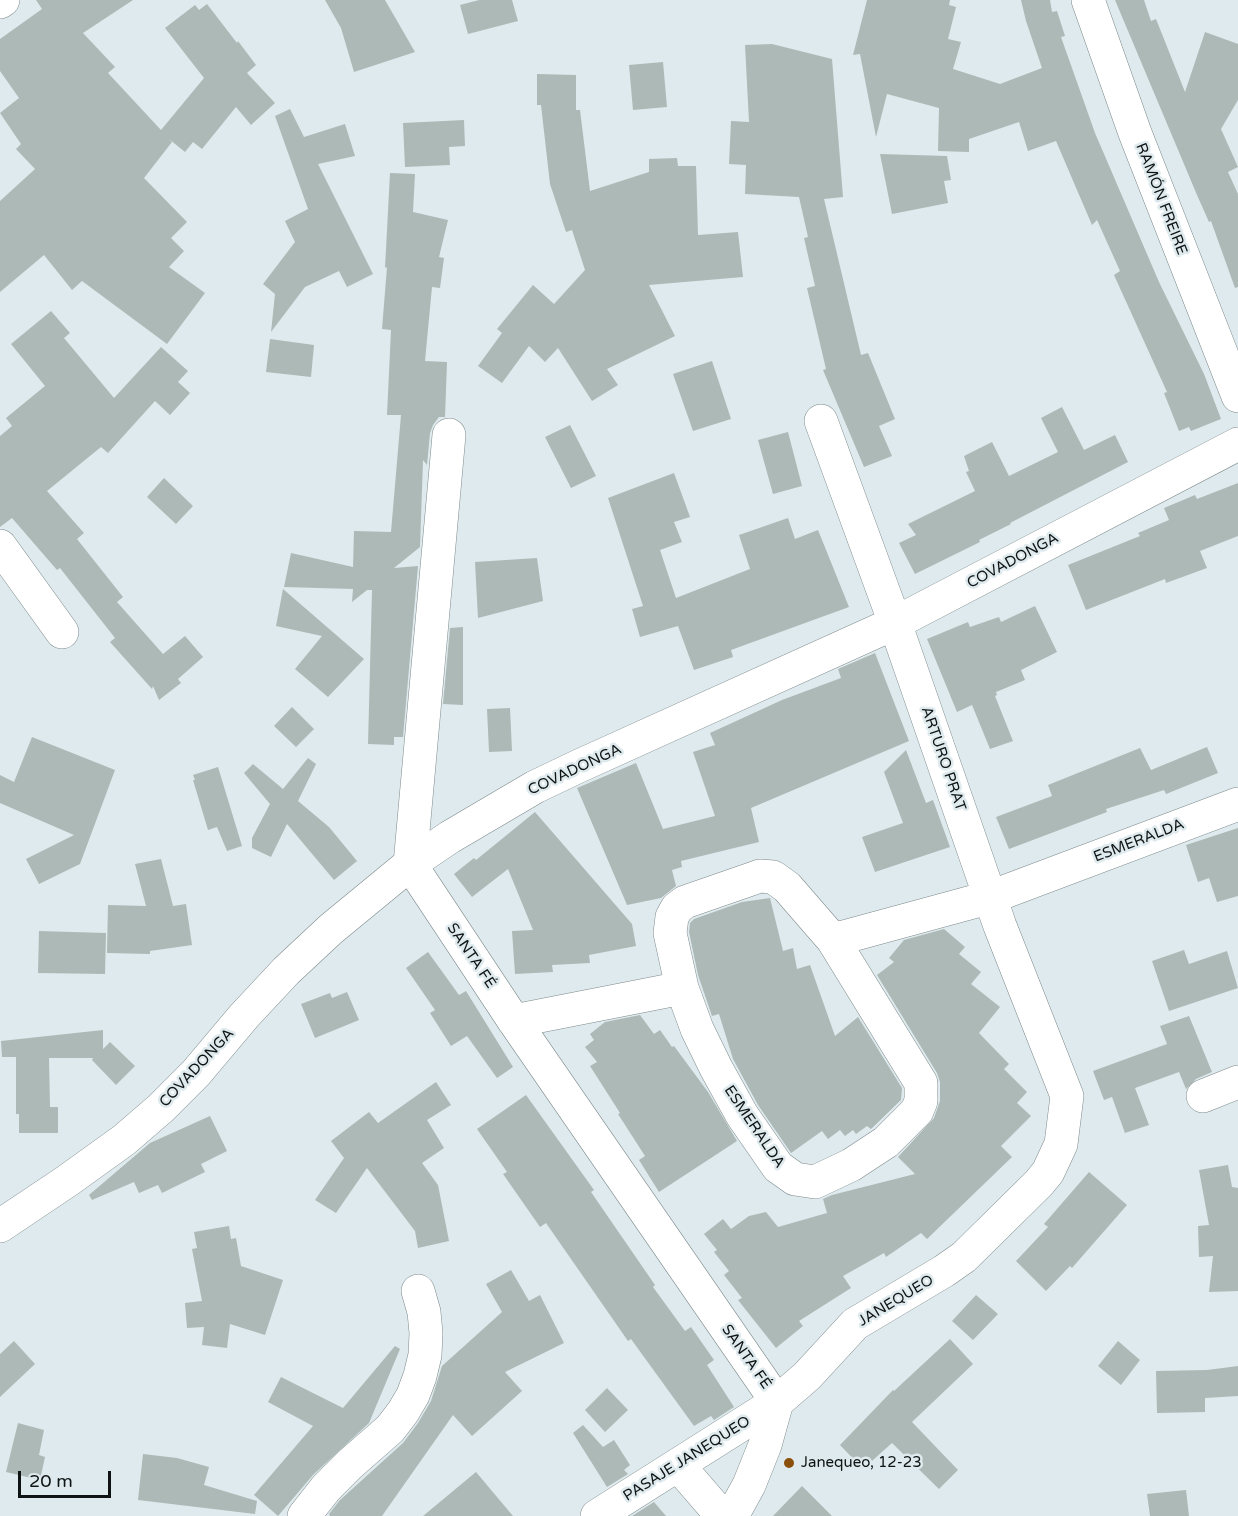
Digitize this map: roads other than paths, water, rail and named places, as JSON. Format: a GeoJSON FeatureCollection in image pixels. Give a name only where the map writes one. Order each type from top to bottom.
{"type":"FeatureCollection","features":[{"type":"Feature","properties":{"kind":"street","name":"RAMÓN FREIRE"},"geometry":{"type":"LineString","coordinates":[[1088,0],[1135,133],[1238,396]]}},
{"type":"Feature","properties":{"kind":"street","name":"ARTURO PRAT"},"geometry":{"type":"LineString","coordinates":[[821,421],[895,623],[1000,926],[1067,1096]]}},
{"type":"Feature","properties":{"kind":"street"},"geometry":{"type":"LineString","coordinates":[[410,864],[449,435]]}},
{"type":"Feature","properties":{"kind":"street","name":"COVADONGA"},"geometry":{"type":"LineString","coordinates":[[0,1226],[124,1140],[196,1073],[286,971],[354,909],[410,864],[450,837],[535,787],[895,623],[1238,444]]}},
{"type":"Feature","properties":{"kind":"street"},"geometry":{"type":"LineString","coordinates":[[0,546],[62,632]]}},
{"type":"Feature","properties":{"kind":"street","name":"ESMERALDA"},"geometry":{"type":"LineString","coordinates":[[833,940],[991,897],[1238,804]]}},
{"type":"Feature","properties":{"kind":"street","name":"SANTA FÉ"},"geometry":{"type":"LineString","coordinates":[[410,864],[514,1021],[777,1402]]}},
{"type":"Feature","properties":{"kind":"street","name":"ESMERALDA"},"geometry":{"type":"LineString","coordinates":[[772,877],[780,881],[833,940],[917,1075],[922,1091],[917,1111],[886,1142],[851,1165],[815,1182],[804,1182],[786,1174],[778,1167],[748,1124],[716,1068],[682,988],[670,933],[672,916],[685,902],[749,878],[772,877]]}},
{"type":"Feature","properties":{"kind":"street"},"geometry":{"type":"LineString","coordinates":[[514,1021],[682,988]]}},
{"type":"Feature","properties":{"kind":"street"},"geometry":{"type":"LineString","coordinates":[[1203,1096],[1238,1082]]}},
{"type":"Feature","properties":{"kind":"street","name":"JANEQUEO"},"geometry":{"type":"LineString","coordinates":[[777,1402],[807,1376],[855,1324],[964,1257],[1039,1183],[1048,1172],[1061,1144],[1067,1096]]}},
{"type":"Feature","properties":{"kind":"street"},"geometry":{"type":"LineString","coordinates":[[304,1516],[326,1488],[390,1429],[403,1413],[413,1395],[425,1355],[424,1312],[418,1291]]}},
{"type":"Feature","properties":{"kind":"street"},"geometry":{"type":"LineString","coordinates":[[732,1516],[749,1485],[765,1445],[777,1402]]}},
{"type":"Feature","properties":{"kind":"street","name":"PASAJE JANEQUEO"},"geometry":{"type":"LineString","coordinates":[[597,1516],[777,1402]]}},
{"type":"Feature","properties":{"kind":"street"},"geometry":{"type":"LineString","coordinates":[[678,1464],[722,1516]]}},
{"type":"Feature","properties":{"kind":"place","name":"Janequeo, 12-23"},"geometry":{"type":"Point","coordinates":[789,1463]}}]}
